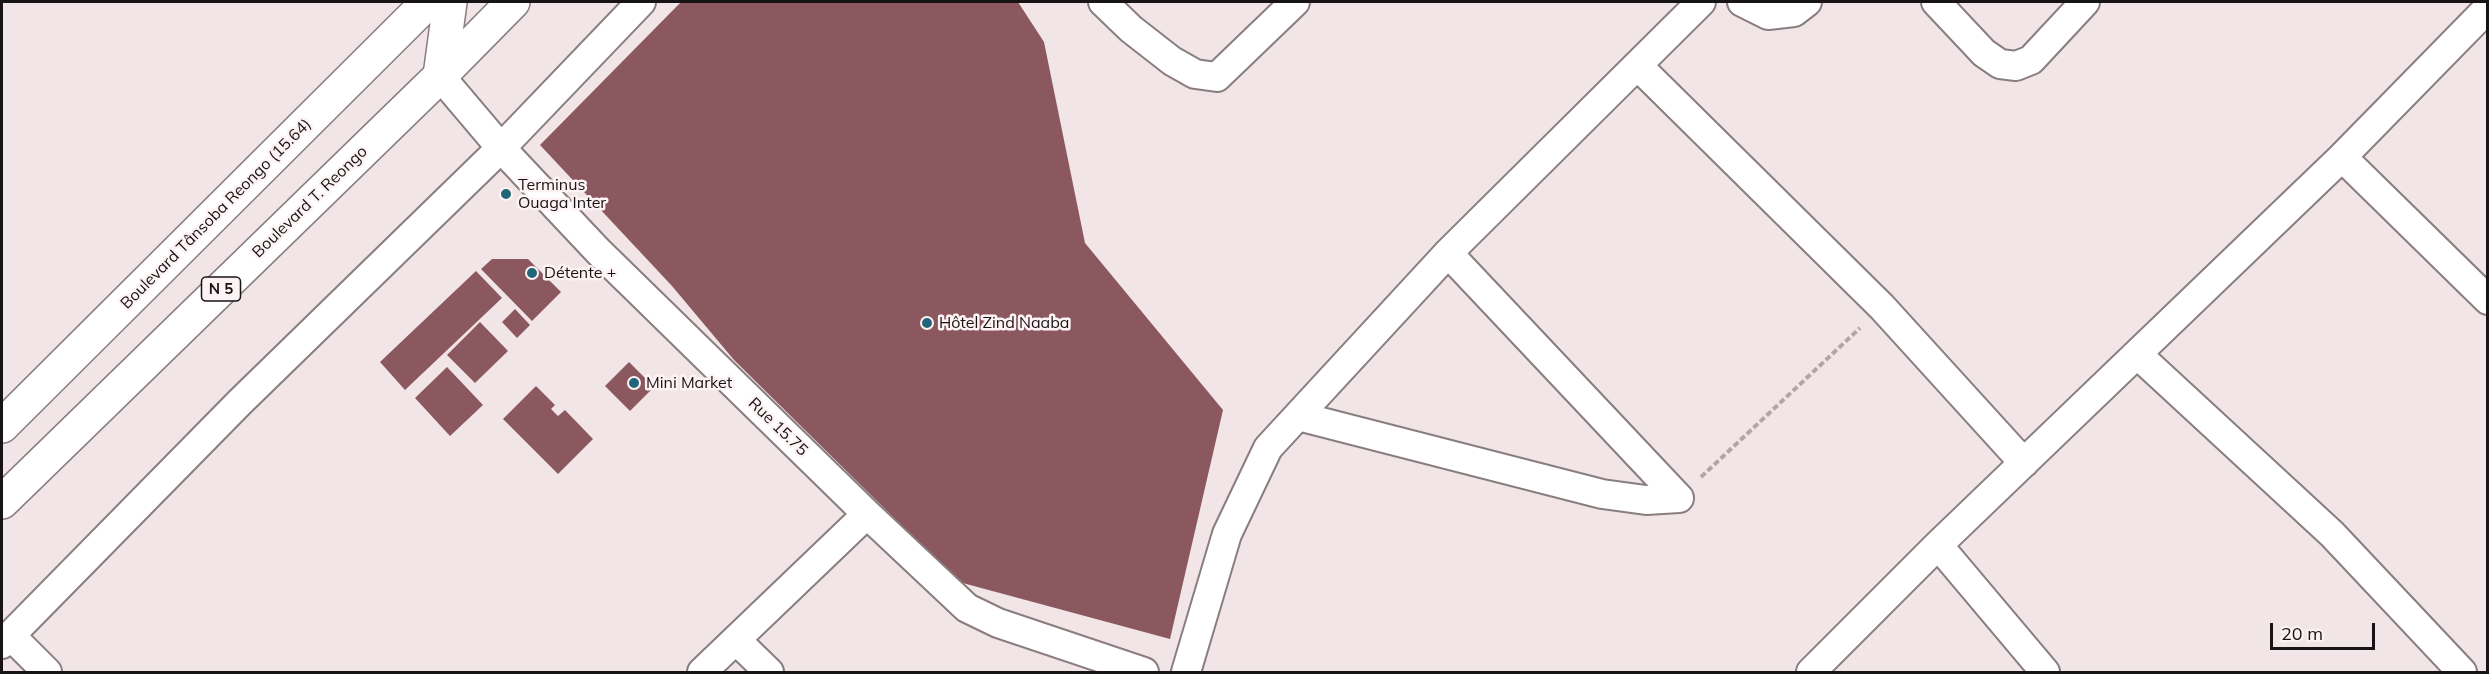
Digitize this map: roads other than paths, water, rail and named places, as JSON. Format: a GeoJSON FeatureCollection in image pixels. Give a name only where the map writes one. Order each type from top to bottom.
{"type":"FeatureCollection","features":[{"type":"Feature","properties":{"kind":"main road","name":"Boulevard Tânsoba Reongo (15.64)"},"geometry":{"type":"LineString","coordinates":[[2,426],[429,2]]}},
{"type":"Feature","properties":{"kind":"main road"},"geometry":{"type":"LineString","coordinates":[[440,76],[450,2]]}},
{"type":"Feature","properties":{"kind":"main road","name":"Boulevard T. Reongo"},"geometry":{"type":"LineString","coordinates":[[2,502],[440,76],[513,2]]}},
{"type":"Feature","properties":{"kind":"street"},"geometry":{"type":"LineString","coordinates":[[47,672],[6,639],[240,402],[501,148],[641,2]]}},
{"type":"Feature","properties":{"kind":"street"},"geometry":{"type":"LineString","coordinates":[[1103,2],[1131,29],[1172,61],[1196,74],[1217,77],[1295,2]]}},
{"type":"Feature","properties":{"kind":"street"},"geometry":{"type":"LineString","coordinates":[[1186,672],[1227,534],[1268,448],[1448,253],[1701,2]]}},
{"type":"Feature","properties":{"kind":"street"},"geometry":{"type":"LineString","coordinates":[[1742,2],[1768,15],[1794,12],[1807,2]]}},
{"type":"Feature","properties":{"kind":"street"},"geometry":{"type":"LineString","coordinates":[[1936,2],[1984,53],[2000,64],[2016,66],[2031,60],[2085,2]]}},
{"type":"Feature","properties":{"kind":"street"},"geometry":{"type":"LineString","coordinates":[[1811,672],[1938,545],[2342,157],[2487,8]]}},
{"type":"Feature","properties":{"kind":"street"},"geometry":{"type":"LineString","coordinates":[[1638,66],[1882,307],[2024,463]]}},
{"type":"Feature","properties":{"kind":"street","name":"Rue 15.75"},"geometry":{"type":"LineString","coordinates":[[440,76],[501,148],[598,251],[867,514],[967,608],[998,623],[1144,672]]}},
{"type":"Feature","properties":{"kind":"street"},"geometry":{"type":"LineString","coordinates":[[2342,157],[2487,300]]}},
{"type":"Feature","properties":{"kind":"street"},"geometry":{"type":"LineString","coordinates":[[1298,416],[1602,494],[1646,500],[1679,498],[1448,253]]}},
{"type":"Feature","properties":{"kind":"street"},"geometry":{"type":"LineString","coordinates":[[2137,354],[2332,534],[2462,672]]}},
{"type":"Feature","properties":{"kind":"street"},"geometry":{"type":"LineString","coordinates":[[702,672],[867,514]]}},
{"type":"Feature","properties":{"kind":"street"},"geometry":{"type":"LineString","coordinates":[[1938,545],[2045,672]]}},
{"type":"Feature","properties":{"kind":"street"},"geometry":{"type":"LineString","coordinates":[[736,640],[769,672]]}},
{"type":"Feature","properties":{"kind":"place","name":"Terminus Ouaga Inter"},"geometry":{"type":"Point","coordinates":[506,194]}},
{"type":"Feature","properties":{"kind":"place","name":"Détente +"},"geometry":{"type":"Point","coordinates":[532,273]}},
{"type":"Feature","properties":{"kind":"place","name":"Hôtel Zind Naaba"},"geometry":{"type":"Point","coordinates":[927,323]}},
{"type":"Feature","properties":{"kind":"place","name":"Mini Market"},"geometry":{"type":"Point","coordinates":[634,383]}}]}
